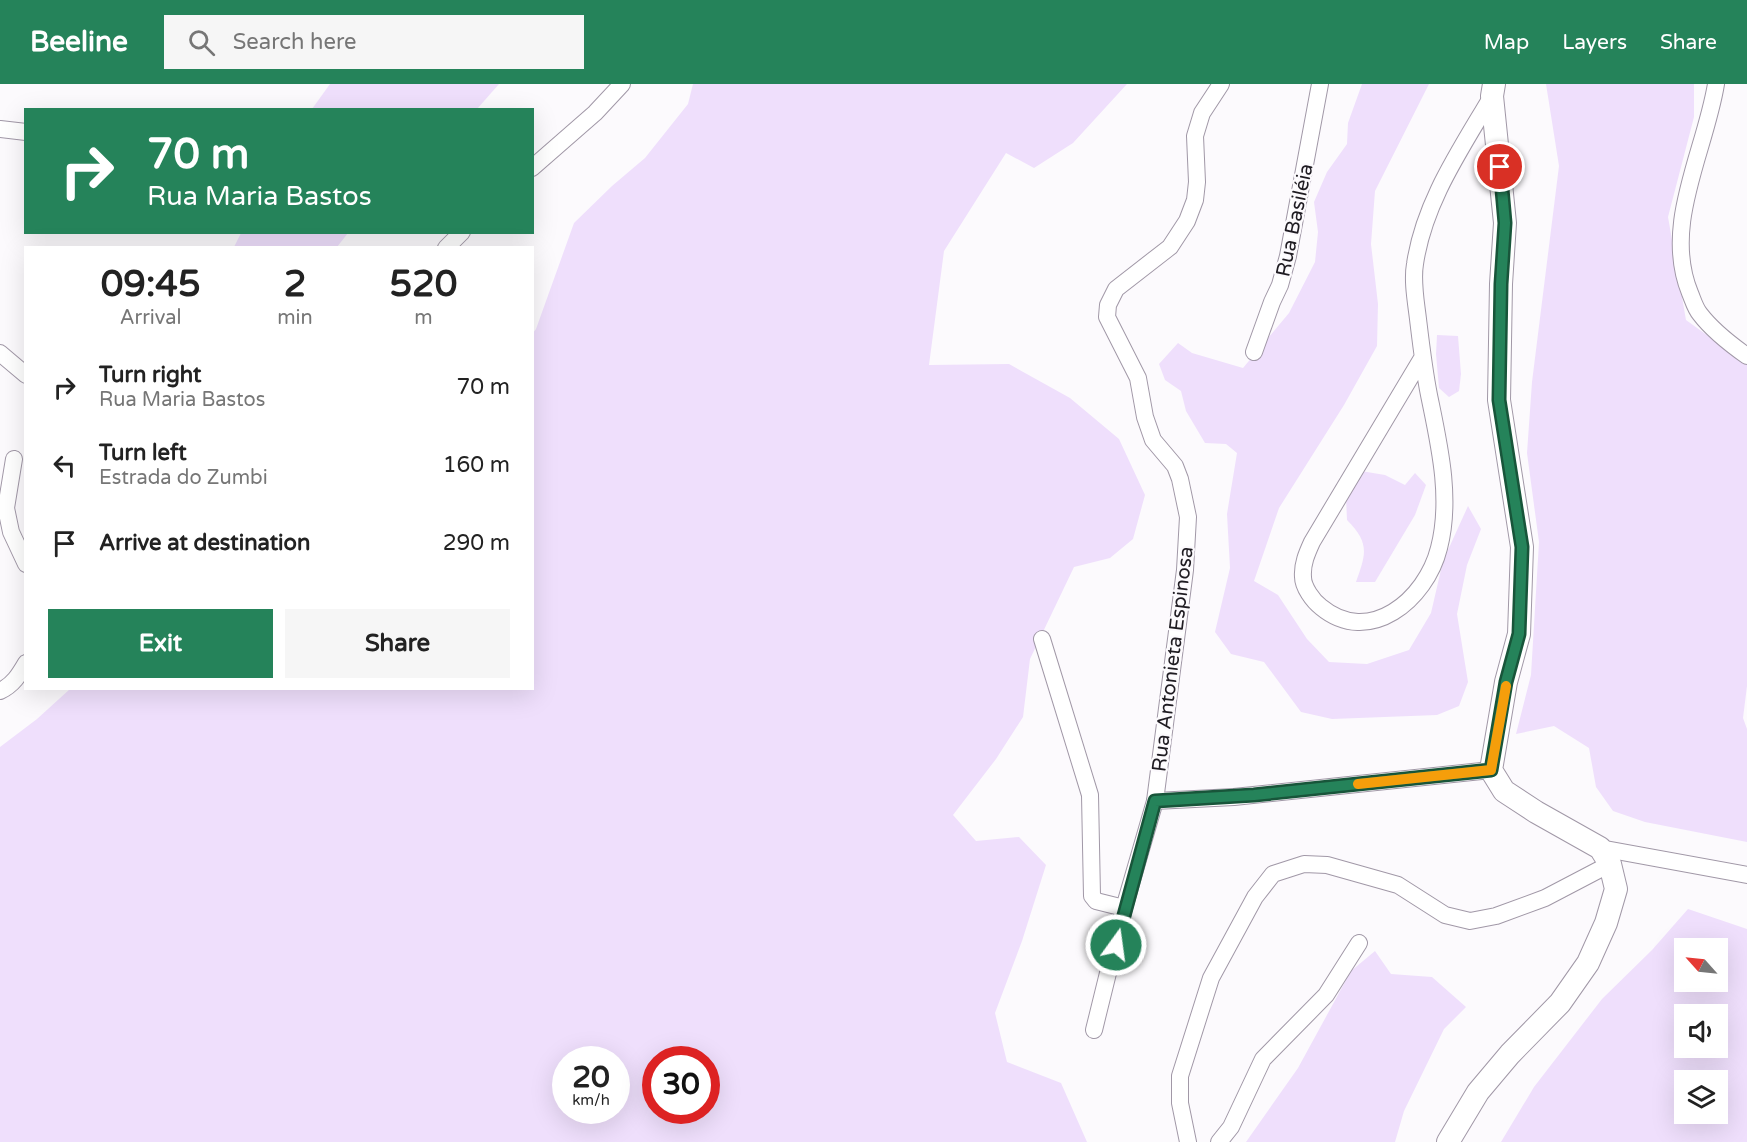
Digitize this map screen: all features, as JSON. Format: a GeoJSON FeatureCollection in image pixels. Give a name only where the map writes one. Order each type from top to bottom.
{"type":"FeatureCollection","features":[{"type":"Feature","properties":{"kind":"street"},"geometry":{"type":"LineString","coordinates":[[534,166],[595,113],[622,84]]}},
{"type":"Feature","properties":{"kind":"street","name":"Rua Antonieta Espinosa"},"geometry":{"type":"LineString","coordinates":[[1094,1030],[1124,908],[1155,801],[1185,570],[1188,516],[1180,479],[1174,466],[1153,440],[1145,417],[1138,378],[1107,317],[1108,305],[1116,289],[1170,247],[1187,221],[1195,200],[1197,164],[1195,136],[1202,113],[1221,84]]}},
{"type":"Feature","properties":{"kind":"street","name":"Rua Basiléia"},"geometry":{"type":"LineString","coordinates":[[1254,352],[1280,285],[1288,256],[1320,84]]}},
{"type":"Feature","properties":{"kind":"street"},"geometry":{"type":"LineString","coordinates":[[1716,84],[1680,233],[1683,276],[1698,312],[1724,340],[1747,356]]}},
{"type":"Feature","properties":{"kind":"street"},"geometry":{"type":"LineString","coordinates":[[1422,358],[1312,542],[1303,564],[1303,580],[1314,602],[1333,617],[1357,624],[1386,617],[1404,605],[1426,578],[1439,549],[1443,520],[1441,460],[1422,358],[1414,266],[1422,232],[1440,185],[1493,90]]}},
{"type":"Feature","properties":{"kind":"street"},"geometry":{"type":"LineString","coordinates":[[1493,90],[1505,223],[1501,284],[1499,400],[1522,547],[1519,634],[1506,682],[1491,770],[1504,791],[1605,856],[1747,875]]}},
{"type":"Feature","properties":{"kind":"street"},"geometry":{"type":"LineString","coordinates":[[0,129],[24,132]]}},
{"type":"Feature","properties":{"kind":"street"},"geometry":{"type":"LineString","coordinates":[[448,246],[460,234]]}},
{"type":"Feature","properties":{"kind":"street"},"geometry":{"type":"LineString","coordinates":[[0,353],[24,373]]}},
{"type":"Feature","properties":{"kind":"street"},"geometry":{"type":"LineString","coordinates":[[14,459],[6,508],[11,532],[24,560]]}},
{"type":"Feature","properties":{"kind":"street"},"geometry":{"type":"LineString","coordinates":[[1042,639],[1090,795],[1092,896],[1096,901],[1124,908]]}},
{"type":"Feature","properties":{"kind":"street"},"geometry":{"type":"LineString","coordinates":[[0,691],[18,678],[24,667]]}},
{"type":"Feature","properties":{"kind":"street"},"geometry":{"type":"LineString","coordinates":[[1155,801],[1234,796],[1491,770]]}},
{"type":"Feature","properties":{"kind":"street"},"geometry":{"type":"LineString","coordinates":[[1188,1142],[1180,1103],[1180,1076],[1210,978],[1255,897],[1272,874],[1304,864],[1328,864],[1398,885],[1445,915],[1470,921],[1496,916],[1545,898],[1605,856]]}},
{"type":"Feature","properties":{"kind":"street"},"geometry":{"type":"LineString","coordinates":[[1448,1142],[1478,1092],[1510,1054],[1560,1003],[1588,963],[1606,923],[1616,889],[1605,856]]}},
{"type":"Feature","properties":{"kind":"street"},"geometry":{"type":"LineString","coordinates":[[1219,1142],[1231,1127],[1263,1059],[1326,995],[1359,943]]}},
{"type":"Feature","properties":{"kind":"shaded area"},"geometry":{"type":"Polygon","coordinates":[[[330,84],[499,84],[478,108],[313,108],[330,84]]]}},
{"type":"Feature","properties":{"kind":"shaded area"},"geometry":{"type":"Polygon","coordinates":[[[693,84],[1127,84],[1073,143],[1034,168],[1006,153],[944,251],[929,365],[1009,364],[1070,398],[1119,439],[1145,495],[1133,539],[1110,558],[1074,567],[1030,659],[1023,717],[996,759],[953,815],[976,841],[1019,837],[1046,865],[1022,941],[995,1013],[1007,1062],[1061,1083],[1087,1142],[0,1142],[0,747],[37,719],[69,690],[534,690],[534,332],[574,223],[645,158],[688,104],[693,84]]]}},
{"type":"Feature","properties":{"kind":"shaded area"},"geometry":{"type":"Polygon","coordinates":[[[1362,84],[1429,84],[1375,191],[1371,244],[1378,304],[1377,346],[1344,405],[1279,508],[1254,581],[1278,595],[1307,639],[1329,662],[1367,664],[1409,650],[1431,613],[1443,561],[1468,506],[1481,529],[1467,565],[1457,614],[1468,682],[1459,706],[1437,715],[1332,719],[1301,712],[1264,662],[1231,654],[1215,632],[1230,568],[1227,514],[1237,453],[1226,444],[1205,443],[1186,411],[1181,391],[1165,380],[1159,364],[1178,343],[1192,353],[1243,368],[1289,313],[1315,262],[1318,232],[1314,202],[1327,172],[1347,144],[1348,123],[1362,84]]]}},
{"type":"Feature","properties":{"kind":"shaded area"},"geometry":{"type":"Polygon","coordinates":[[[1546,84],[1694,84],[1694,117],[1668,217],[1686,320],[1747,364],[1747,686],[1743,718],[1747,729],[1747,842],[1645,822],[1613,811],[1596,787],[1589,748],[1554,726],[1516,734],[1531,675],[1539,542],[1527,453],[1532,382],[1559,166],[1546,84]]]}},
{"type":"Feature","properties":{"kind":"shaded area"},"geometry":{"type":"Polygon","coordinates":[[[240,234],[347,234],[338,246],[234,246],[240,234]]]}},
{"type":"Feature","properties":{"kind":"shaded area"},"geometry":{"type":"Polygon","coordinates":[[[1437,335],[1458,336],[1461,374],[1459,391],[1449,397],[1439,388],[1437,335]]]}},
{"type":"Feature","properties":{"kind":"shaded area"},"geometry":{"type":"Polygon","coordinates":[[[1361,471],[1385,475],[1405,485],[1415,473],[1426,485],[1415,515],[1375,582],[1356,582],[1364,556],[1363,542],[1347,520],[1346,497],[1361,471]]]}},
{"type":"Feature","properties":{"kind":"shaded area"},"geometry":{"type":"Polygon","coordinates":[[[1688,909],[1747,929],[1747,1142],[1501,1142],[1534,1087],[1602,999],[1652,950],[1688,909]]]}},
{"type":"Feature","properties":{"kind":"shaded area"},"geometry":{"type":"Polygon","coordinates":[[[1375,951],[1391,974],[1432,977],[1466,1007],[1444,1029],[1404,1111],[1395,1142],[1246,1142],[1298,1068],[1351,971],[1375,951]]]}},
{"type":"Feature","properties":{"kind":"slow traffic"},"geometry":{"type":"LineString","coordinates":[[1358,784],[1491,770],[1506,686]]}},
{"type":"Feature","properties":{"kind":"route"},"geometry":{"type":"LineString","coordinates":[[1116,945],[1124,908],[1155,801],[1254,795],[1491,770],[1506,682],[1519,634],[1522,547],[1499,400],[1501,284],[1505,223],[1500,167]]}}]}
